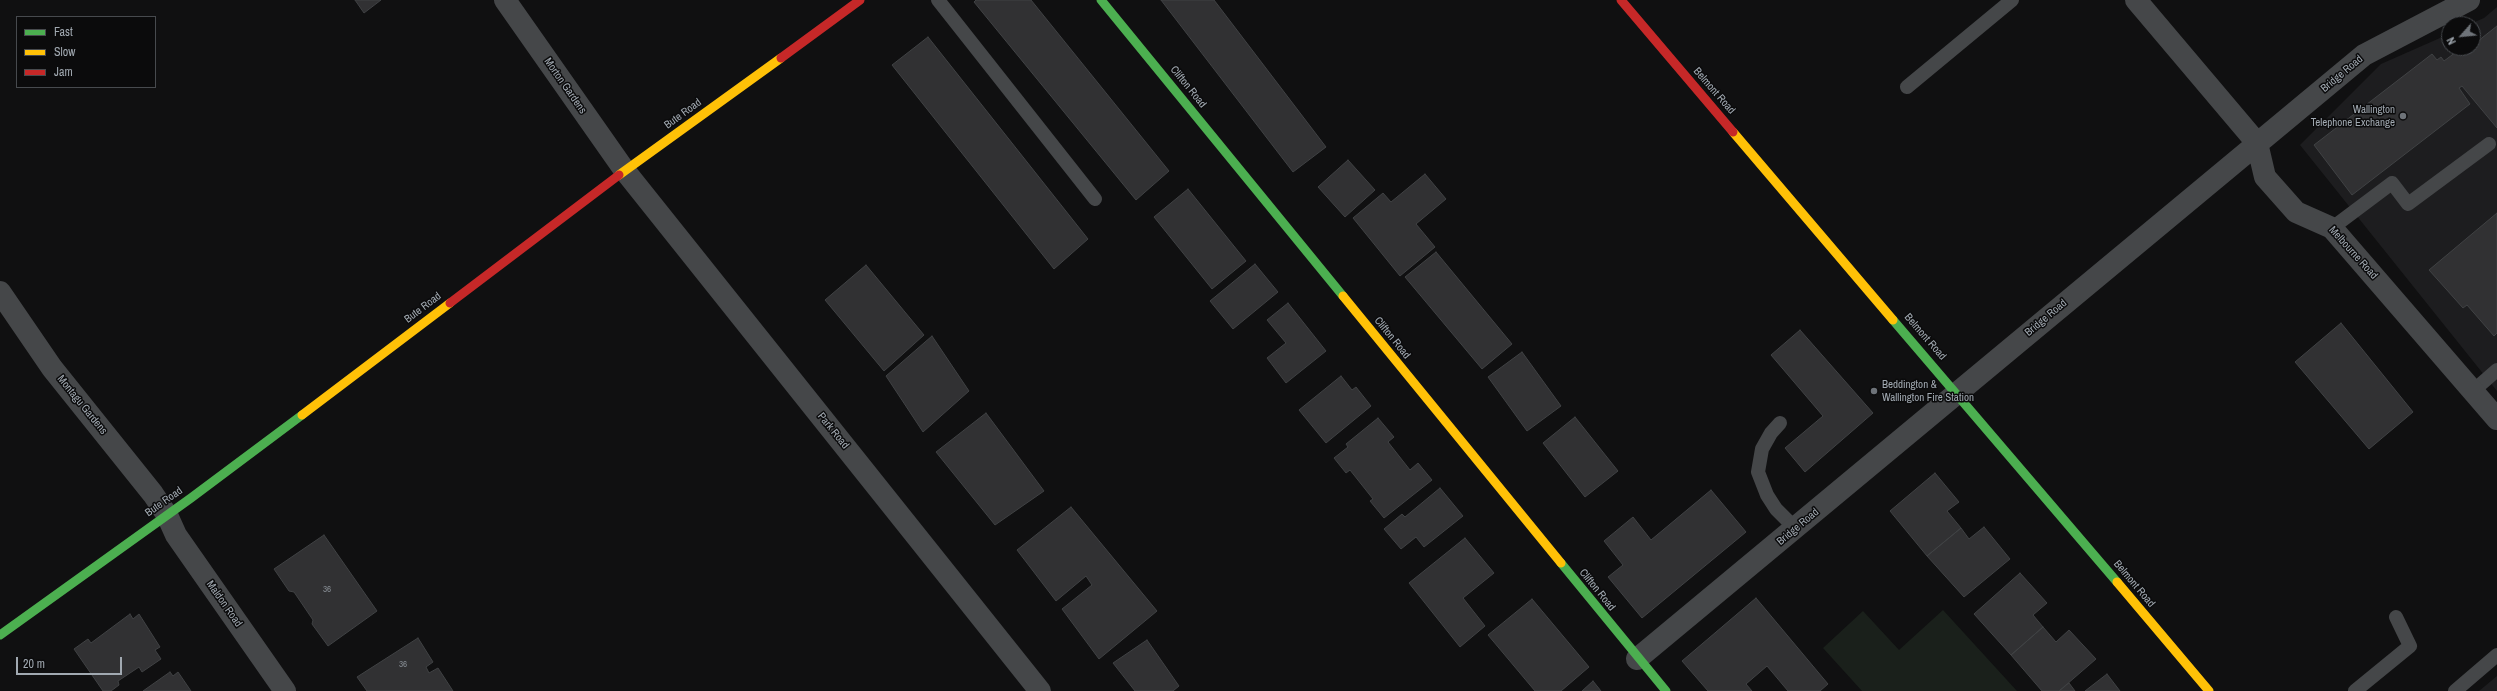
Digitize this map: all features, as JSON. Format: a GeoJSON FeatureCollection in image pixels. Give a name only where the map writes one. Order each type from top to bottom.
{"type":"FeatureCollection","features":[{"type":"Feature","properties":{"kind":"street","name":"Morton Gardens"},"geometry":{"type":"LineString","coordinates":[[505,0],[625,171]]}},
{"type":"Feature","properties":{"kind":"street","name":"Bute Road"},"geometry":{"type":"LineString","coordinates":[[0,635],[167,515],[625,171],[860,0]]}},
{"type":"Feature","properties":{"kind":"street","name":"Clifton Road"},"geometry":{"type":"LineString","coordinates":[[1101,0],[1637,658],[1666,691]]}},
{"type":"Feature","properties":{"kind":"street","name":"Belmont Road"},"geometry":{"type":"LineString","coordinates":[[1620,0],[1957,392],[2209,691]]}},
{"type":"Feature","properties":{"kind":"street","name":"Melbourne Road"},"geometry":{"type":"LineString","coordinates":[[2136,0],[2257,143],[2265,177],[2296,212],[2330,227],[2497,419]]}},
{"type":"Feature","properties":{"kind":"street","name":"Bridge Road"},"geometry":{"type":"LineString","coordinates":[[1637,658],[1796,529],[1957,392],[2364,55],[2469,0]]}},
{"type":"Feature","properties":{"kind":"street","name":"Park Road"},"geometry":{"type":"LineString","coordinates":[[625,171],[1040,691]]}},
{"type":"Feature","properties":{"kind":"street","name":"Montagu Gardens"},"geometry":{"type":"LineString","coordinates":[[0,292],[52,368],[153,494],[167,515]]}},
{"type":"Feature","properties":{"kind":"street","name":"Maldon Road"},"geometry":{"type":"LineString","coordinates":[[167,515],[176,535],[285,691]]}},
{"type":"Feature","properties":{"kind":"lane"},"geometry":{"type":"LineString","coordinates":[[938,0],[1095,199]]}},
{"type":"Feature","properties":{"kind":"lane"},"geometry":{"type":"LineString","coordinates":[[1907,87],[2012,0]]}},
{"type":"Feature","properties":{"kind":"lane"},"geometry":{"type":"LineString","coordinates":[[2330,227],[2392,183],[2408,204],[2489,144]]}},
{"type":"Feature","properties":{"kind":"lane"},"geometry":{"type":"LineString","coordinates":[[2473,391],[2497,370]]}},
{"type":"Feature","properties":{"kind":"lane"},"geometry":{"type":"LineString","coordinates":[[1780,423],[1771,433],[1762,449],[1758,472],[1767,495],[1776,509],[1796,529]]}},
{"type":"Feature","properties":{"kind":"lane"},"geometry":{"type":"LineString","coordinates":[[2355,691],[2410,646],[2396,617]]}},
{"type":"Feature","properties":{"kind":"lane"},"geometry":{"type":"LineString","coordinates":[[2456,691],[2497,655]]}},
{"type":"Feature","properties":{"kind":"shaded area"},"geometry":{"type":"Polygon","coordinates":[[[2497,7],[2497,391],[2300,145],[2381,64],[2441,38],[2441,56],[2481,56],[2481,19],[2497,7]]]}},
{"type":"Feature","properties":{"kind":"shaded area"},"geometry":{"type":"Polygon","coordinates":[[[1943,610],[2017,691],[1862,691],[1823,648],[1863,611],[1899,650],[1943,610]]]}},
{"type":"Feature","properties":{"kind":"shaded area"},"geometry":{"type":"Polygon","coordinates":[[[2497,676],[2497,691],[2479,691],[2497,676]]]}},
{"type":"Feature","properties":{"kind":"building"},"geometry":{"type":"Polygon","coordinates":[[[355,0],[381,0],[364,13],[355,0]]]}},
{"type":"Feature","properties":{"kind":"building"},"geometry":{"type":"Polygon","coordinates":[[[976,0],[1031,0],[1169,171],[1136,200],[974,2],[976,0]]]}},
{"type":"Feature","properties":{"kind":"building"},"geometry":{"type":"Polygon","coordinates":[[[1161,0],[1214,0],[1326,147],[1293,172],[1161,0]]]}},
{"type":"Feature","properties":{"kind":"building","name":"Wallington Telephone Exchange"},"geometry":{"type":"Polygon","coordinates":[[[2497,26],[2497,128],[2462,86],[2459,88],[2470,104],[2352,195],[2314,145],[2432,54],[2437,60],[2441,57],[2444,61],[2451,56],[2481,56],[2481,39],[2497,26]]]}},
{"type":"Feature","properties":{"kind":"building"},"geometry":{"type":"Polygon","coordinates":[[[928,37],[1088,239],[1054,269],[892,65],[928,37]]]}},
{"type":"Feature","properties":{"kind":"building"},"geometry":{"type":"Polygon","coordinates":[[[1348,160],[1375,190],[1345,217],[1318,187],[1348,160]]]}},
{"type":"Feature","properties":{"kind":"building"},"geometry":{"type":"Polygon","coordinates":[[[1425,174],[1446,199],[1416,224],[1435,247],[1400,276],[1353,218],[1383,193],[1391,202],[1425,174]]]}},
{"type":"Feature","properties":{"kind":"building"},"geometry":{"type":"Polygon","coordinates":[[[1188,189],[1246,261],[1212,289],[1154,217],[1188,189]]]}},
{"type":"Feature","properties":{"kind":"building"},"geometry":{"type":"Polygon","coordinates":[[[2497,213],[2497,333],[2494,336],[2467,305],[2463,308],[2429,270],[2497,213]]]}},
{"type":"Feature","properties":{"kind":"building"},"geometry":{"type":"Polygon","coordinates":[[[1436,252],[1512,344],[1482,369],[1405,277],[1436,252]]]}},
{"type":"Feature","properties":{"kind":"building"},"geometry":{"type":"Polygon","coordinates":[[[1255,264],[1278,292],[1233,329],[1210,301],[1255,264]]]}},
{"type":"Feature","properties":{"kind":"building"},"geometry":{"type":"Polygon","coordinates":[[[866,265],[924,335],[884,371],[825,300],[866,265]]]}},
{"type":"Feature","properties":{"kind":"building"},"geometry":{"type":"Polygon","coordinates":[[[1288,303],[1326,351],[1286,383],[1267,358],[1286,343],[1267,320],[1288,303]]]}},
{"type":"Feature","properties":{"kind":"building"},"geometry":{"type":"Polygon","coordinates":[[[2341,323],[2413,412],[2369,449],[2295,362],[2341,323]]]}},
{"type":"Feature","properties":{"kind":"building"},"geometry":{"type":"Polygon","coordinates":[[[1800,330],[1873,413],[1805,472],[1785,448],[1823,416],[1771,355],[1800,330]]]}},
{"type":"Feature","properties":{"kind":"building"},"geometry":{"type":"Polygon","coordinates":[[[932,336],[969,391],[923,432],[886,376],[932,336]]]}},
{"type":"Feature","properties":{"kind":"building"},"geometry":{"type":"Polygon","coordinates":[[[1522,352],[1561,406],[1527,431],[1488,377],[1522,352]]]}},
{"type":"Feature","properties":{"kind":"building"},"geometry":{"type":"Polygon","coordinates":[[[1341,376],[1352,390],[1356,387],[1371,406],[1326,443],[1299,410],[1341,376]]]}},
{"type":"Feature","properties":{"kind":"building"},"geometry":{"type":"Polygon","coordinates":[[[986,413],[1044,491],[995,525],[936,452],[986,413]]]}},
{"type":"Feature","properties":{"kind":"building"},"geometry":{"type":"Polygon","coordinates":[[[1575,417],[1618,471],[1585,497],[1543,443],[1575,417]]]}},
{"type":"Feature","properties":{"kind":"building"},"geometry":{"type":"Polygon","coordinates":[[[1378,418],[1394,437],[1388,442],[1410,470],[1418,463],[1432,480],[1384,518],[1370,501],[1373,499],[1350,470],[1346,473],[1334,458],[1348,447],[1346,444],[1378,418]]]}},
{"type":"Feature","properties":{"kind":"building"},"geometry":{"type":"Polygon","coordinates":[[[1935,473],[1959,502],[1947,511],[1961,528],[1927,556],[1890,511],[1935,473]]]}},
{"type":"Feature","properties":{"kind":"building"},"geometry":{"type":"Polygon","coordinates":[[[1440,488],[1463,516],[1424,547],[1416,537],[1401,549],[1384,529],[1402,514],[1405,517],[1440,488]]]}},
{"type":"Feature","properties":{"kind":"building"},"geometry":{"type":"Polygon","coordinates":[[[1711,490],[1746,532],[1642,618],[1608,577],[1623,565],[1604,541],[1633,517],[1651,540],[1711,490]]]}},
{"type":"Feature","properties":{"kind":"building"},"geometry":{"type":"Polygon","coordinates":[[[1071,507],[1157,611],[1099,659],[1062,609],[1092,585],[1086,576],[1056,601],[1017,550],[1071,507]]]}},
{"type":"Feature","properties":{"kind":"building"},"geometry":{"type":"Polygon","coordinates":[[[1984,527],[2010,559],[1964,597],[1927,556],[1961,528],[1969,539],[1984,527]]]}},
{"type":"Feature","properties":{"kind":"building"},"geometry":{"type":"Polygon","coordinates":[[[324,535],[377,611],[328,646],[312,624],[313,620],[294,592],[289,591],[274,569],[324,535]]]}},
{"type":"Feature","properties":{"kind":"building"},"geometry":{"type":"Polygon","coordinates":[[[1465,538],[1494,573],[1463,598],[1485,626],[1460,647],[1409,583],[1465,538]]]}},
{"type":"Feature","properties":{"kind":"building"},"geometry":{"type":"Polygon","coordinates":[[[2020,573],[2047,603],[2033,615],[2043,627],[2011,655],[1974,614],[2020,573]]]}},
{"type":"Feature","properties":{"kind":"building"},"geometry":{"type":"Polygon","coordinates":[[[1756,598],[1828,684],[1820,691],[1788,691],[1767,666],[1746,684],[1752,691],[1708,691],[1682,661],[1756,598]]]}},
{"type":"Feature","properties":{"kind":"building"},"geometry":{"type":"Polygon","coordinates":[[[1532,599],[1589,667],[1561,691],[1535,691],[1488,635],[1532,599]]]}},
{"type":"Feature","properties":{"kind":"building"},"geometry":{"type":"Polygon","coordinates":[[[130,614],[133,619],[139,614],[160,647],[155,650],[161,659],[142,672],[139,667],[118,681],[119,685],[111,691],[103,691],[74,649],[88,639],[91,643],[130,614]]]}},
{"type":"Feature","properties":{"kind":"building"},"geometry":{"type":"Polygon","coordinates":[[[2043,627],[2056,642],[2069,630],[2096,659],[2059,691],[2042,691],[2011,655],[2043,627]]]}},
{"type":"Feature","properties":{"kind":"building"},"geometry":{"type":"Polygon","coordinates":[[[418,638],[433,662],[426,667],[429,673],[438,668],[453,691],[367,691],[357,677],[418,638]]]}},
{"type":"Feature","properties":{"kind":"building"},"geometry":{"type":"Polygon","coordinates":[[[1147,640],[1179,686],[1173,691],[1135,691],[1113,663],[1147,640]]]}},
{"type":"Feature","properties":{"kind":"building"},"geometry":{"type":"Polygon","coordinates":[[[170,672],[173,676],[178,672],[191,691],[143,691],[170,672]]]}},
{"type":"Feature","properties":{"kind":"building"},"geometry":{"type":"Polygon","coordinates":[[[2107,674],[2120,691],[2085,691],[2107,674]]]}},
{"type":"Feature","properties":{"kind":"building"},"geometry":{"type":"Polygon","coordinates":[[[1593,681],[1601,691],[1582,691],[1593,681]]]}},
{"type":"Feature","properties":{"kind":"building"},"geometry":{"type":"Polygon","coordinates":[[[2069,683],[2075,691],[2059,691],[2069,683]]]}},
{"type":"Feature","properties":{"kind":"traffic: fast"},"geometry":{"type":"LineString","coordinates":[[1101,0],[1343,296]]}},
{"type":"Feature","properties":{"kind":"traffic: fast"},"geometry":{"type":"LineString","coordinates":[[1893,320],[2117,582]]}},
{"type":"Feature","properties":{"kind":"traffic: fast"},"geometry":{"type":"LineString","coordinates":[[0,635],[191,498],[302,415]]}},
{"type":"Feature","properties":{"kind":"traffic: fast"},"geometry":{"type":"LineString","coordinates":[[1561,563],[1666,691]]}},
{"type":"Feature","properties":{"kind":"traffic: slow"},"geometry":{"type":"LineString","coordinates":[[619,175],[781,58]]}},
{"type":"Feature","properties":{"kind":"traffic: slow"},"geometry":{"type":"LineString","coordinates":[[1733,132],[1893,320]]}},
{"type":"Feature","properties":{"kind":"traffic: slow"},"geometry":{"type":"LineString","coordinates":[[1343,296],[1561,563]]}},
{"type":"Feature","properties":{"kind":"traffic: slow"},"geometry":{"type":"LineString","coordinates":[[302,415],[450,303]]}},
{"type":"Feature","properties":{"kind":"traffic: slow"},"geometry":{"type":"LineString","coordinates":[[2117,582],[2209,691]]}},
{"type":"Feature","properties":{"kind":"traffic: jam"},"geometry":{"type":"LineString","coordinates":[[781,58],[860,0]]}},
{"type":"Feature","properties":{"kind":"traffic: jam"},"geometry":{"type":"LineString","coordinates":[[1621,0],[1733,132]]}},
{"type":"Feature","properties":{"kind":"traffic: jam"},"geometry":{"type":"LineString","coordinates":[[450,303],[619,175]]}},
{"type":"Feature","properties":{"kind":"place","name":"Wallington Telephone Exchange"},"geometry":{"type":"Point","coordinates":[2403,116]}},
{"type":"Feature","properties":{"kind":"place","name":"Beddington & Wallington Fire Station"},"geometry":{"type":"Point","coordinates":[1874,391]}}]}
